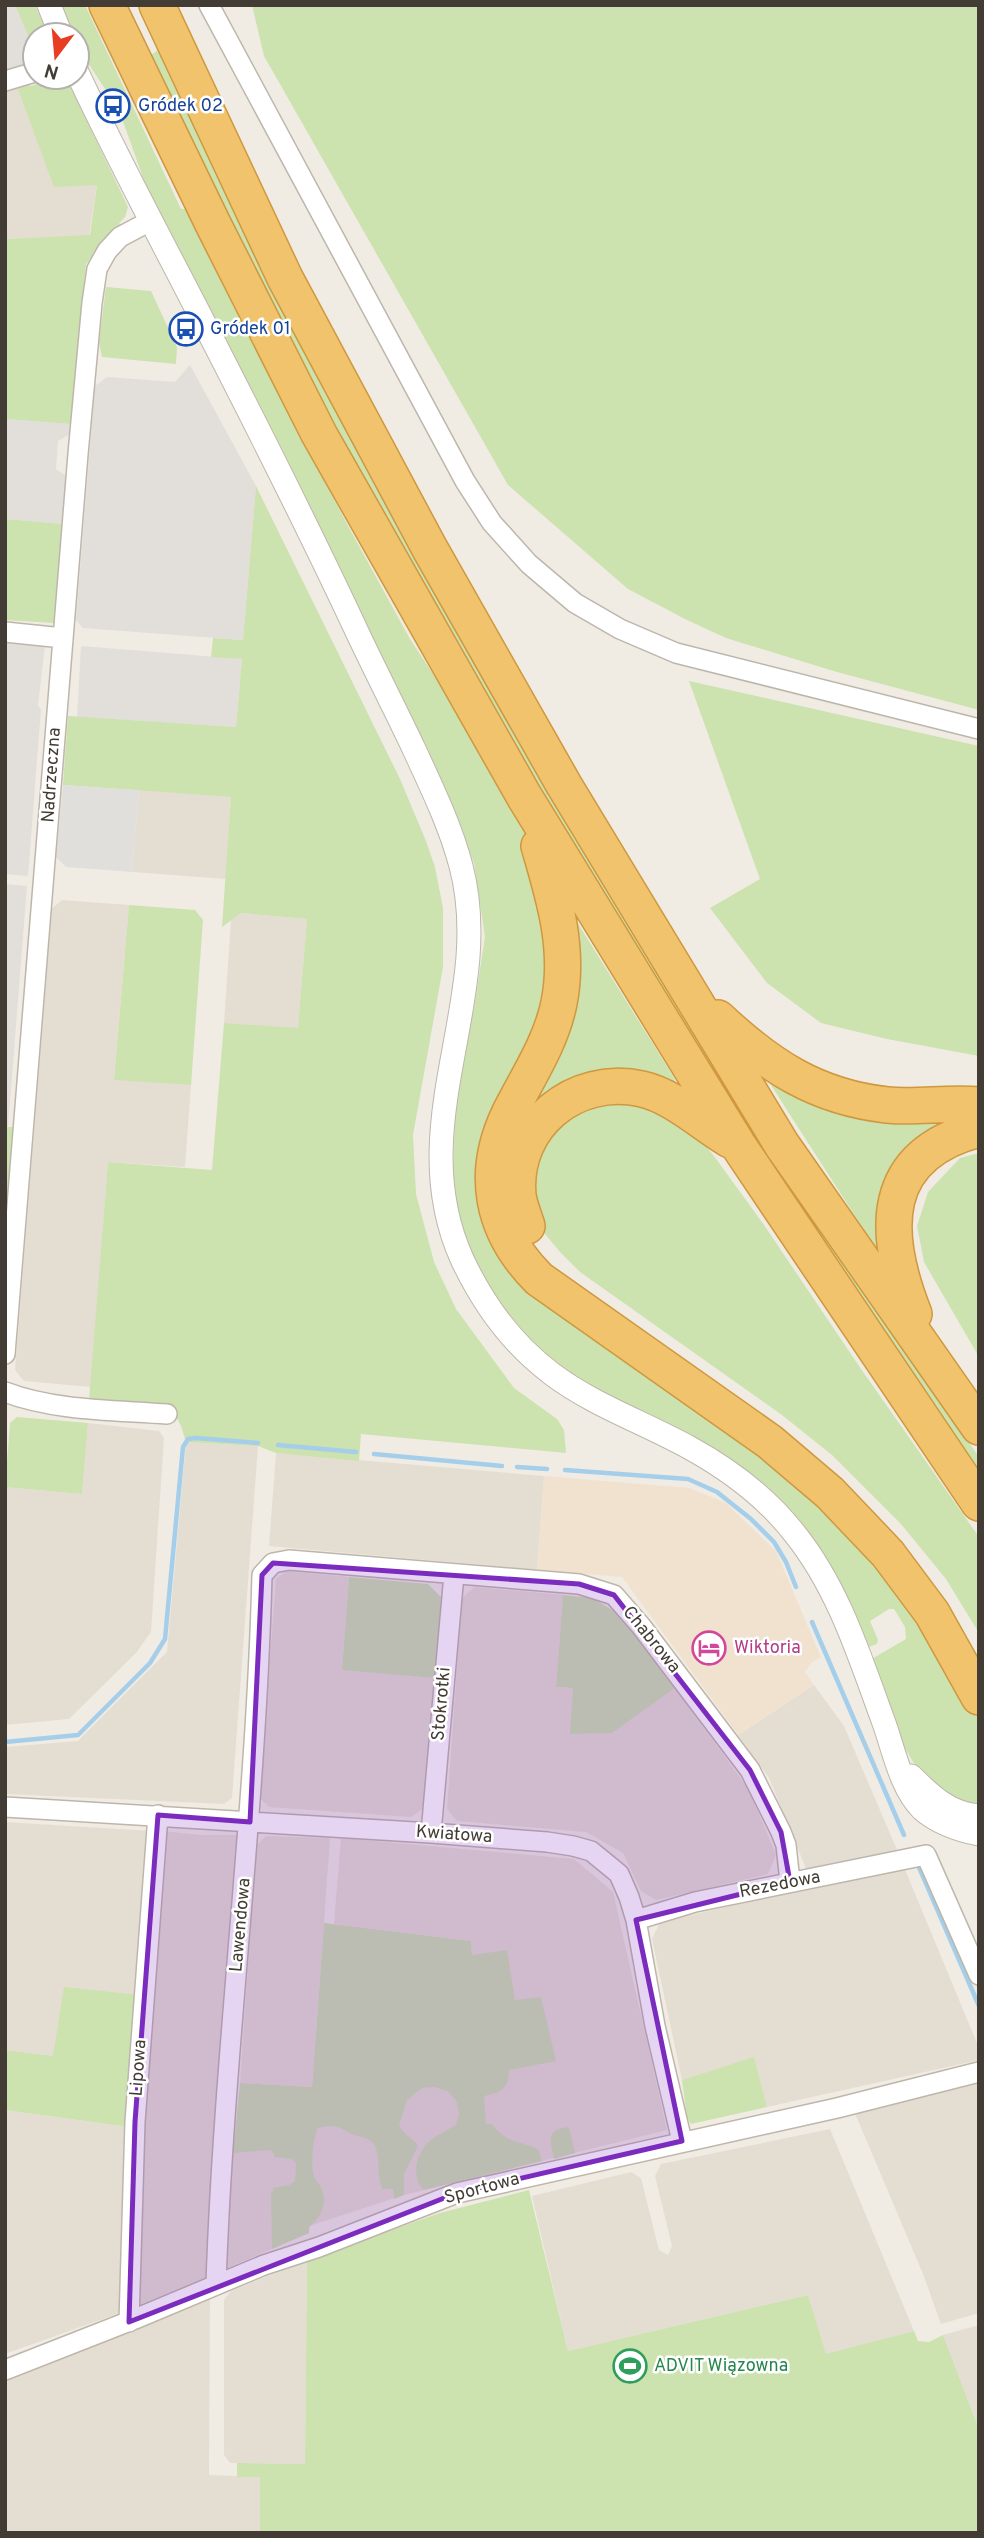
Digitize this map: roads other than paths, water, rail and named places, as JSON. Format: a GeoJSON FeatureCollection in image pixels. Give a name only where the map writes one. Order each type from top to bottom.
{"type":"FeatureCollection","features":[{"type":"Feature","properties":{"kind":"highway"},"geometry":{"type":"LineString","coordinates":[[107,5],[319,434],[524,796],[738,1145],[979,1503]]}},
{"type":"Feature","properties":{"kind":"highway"},"geometry":{"type":"LineString","coordinates":[[157,5],[285,278],[423,537],[564,785],[782,1145],[979,1427]]}},
{"type":"Feature","properties":{"kind":"highway"},"geometry":{"type":"LineString","coordinates":[[524,796],[556,904],[563,967],[555,1020],[509,1115],[497,1148],[493,1193],[507,1238],[521,1259],[540,1279],[770,1443],[830,1493],[888,1554],[932,1613],[979,1696]]}},
{"type":"Feature","properties":{"kind":"highway"},"geometry":{"type":"LineString","coordinates":[[692,994],[739,1038],[781,1070],[812,1087],[888,1105],[979,1105]]}},
{"type":"Feature","properties":{"kind":"highway"},"geometry":{"type":"LineString","coordinates":[[738,1145],[700,1122],[682,1107],[655,1093],[624,1086],[590,1089],[562,1103],[538,1125],[524,1150],[520,1165],[518,1198],[529,1230],[540,1248],[569,1275],[676,1355],[769,1418],[832,1469],[870,1505],[918,1559],[979,1650]]}},
{"type":"Feature","properties":{"kind":"highway"},"geometry":{"type":"LineString","coordinates":[[929,1353],[905,1290],[893,1242],[894,1214],[901,1186],[918,1160],[947,1139],[979,1129]]}},
{"type":"Feature","properties":{"kind":"street"},"geometry":{"type":"LineString","coordinates":[[209,5],[465,481],[492,523],[529,564],[575,603],[620,629],[676,653],[979,729]]}},
{"type":"Feature","properties":{"kind":"street"},"geometry":{"type":"LineString","coordinates":[[86,91],[303,518],[454,840],[466,892],[470,933],[468,970],[444,1096],[440,1148],[443,1188],[452,1229],[471,1277],[498,1320],[518,1344],[555,1377],[721,1466],[766,1503],[789,1527],[822,1573],[833,1594],[908,1791],[923,1810],[946,1825],[979,1834]]}},
{"type":"Feature","properties":{"kind":"street","name":"Nadrzeczna"},"geometry":{"type":"LineString","coordinates":[[5,1354],[86,355],[97,269],[114,242],[150,221]]}},
{"type":"Feature","properties":{"kind":"street"},"geometry":{"type":"LineString","coordinates":[[5,632],[63,638]]}},
{"type":"Feature","properties":{"kind":"street"},"geometry":{"type":"LineString","coordinates":[[5,1392],[60,1404],[167,1415]]}},
{"type":"Feature","properties":{"kind":"street","name":"Chabrowa"},"geometry":{"type":"LineString","coordinates":[[268,1567],[280,1560],[289,1560],[579,1584],[614,1595],[641,1626],[750,1770],[786,1845],[790,1882]]}},
{"type":"Feature","properties":{"kind":"street","name":"Lawendowa"},"geometry":{"type":"LineString","coordinates":[[216,2284],[220,2165],[250,1822],[262,1576],[268,1567]]}},
{"type":"Feature","properties":{"kind":"street","name":"Stokrotki"},"geometry":{"type":"LineString","coordinates":[[431,1833],[453,1574]]}},
{"type":"Feature","properties":{"kind":"street"},"geometry":{"type":"LineString","coordinates":[[900,1765],[944,1806],[965,1815],[979,1816]]}},
{"type":"Feature","properties":{"kind":"street","name":"Kwiatowa"},"geometry":{"type":"LineString","coordinates":[[5,1807],[431,1833],[547,1842],[590,1852],[619,1874],[626,1888],[636,1920],[655,2026],[682,2141]]}},
{"type":"Feature","properties":{"kind":"street","name":"Lipowa"},"geometry":{"type":"LineString","coordinates":[[129,2322],[135,2122],[158,1815]]}},
{"type":"Feature","properties":{"kind":"street","name":"Rezedowa"},"geometry":{"type":"LineString","coordinates":[[636,1920],[695,1902],[926,1855],[979,1975]]}},
{"type":"Feature","properties":{"kind":"street","name":"Sportowa"},"geometry":{"type":"LineString","coordinates":[[5,2370],[129,2322],[216,2284],[457,2193],[836,2108],[979,2072]]}},
{"type":"Feature","properties":{"kind":"waterway"},"geometry":{"type":"LineString","coordinates":[[5,1742],[78,1735],[150,1663],[165,1639],[183,1447],[188,1439],[196,1438],[258,1443]]}},
{"type":"Feature","properties":{"kind":"waterway"},"geometry":{"type":"LineString","coordinates":[[278,1445],[356,1452]]}},
{"type":"Feature","properties":{"kind":"waterway"},"geometry":{"type":"LineString","coordinates":[[374,1454],[502,1466]]}},
{"type":"Feature","properties":{"kind":"waterway"},"geometry":{"type":"LineString","coordinates":[[517,1467],[547,1469]]}},
{"type":"Feature","properties":{"kind":"waterway"},"geometry":{"type":"LineString","coordinates":[[565,1470],[688,1479],[717,1492],[751,1519],[774,1542],[796,1587]]}},
{"type":"Feature","properties":{"kind":"waterway"},"geometry":{"type":"LineString","coordinates":[[812,1622],[904,1835]]}},
{"type":"Feature","properties":{"kind":"waterway"},"geometry":{"type":"LineString","coordinates":[[918,1865],[979,2006]]}},
{"type":"Feature","properties":{"kind":"place","name":"Gródek 02"},"geometry":{"type":"Point","coordinates":[113,106]}},
{"type":"Feature","properties":{"kind":"place","name":"Gródek 01"},"geometry":{"type":"Point","coordinates":[186,329]}},
{"type":"Feature","properties":{"kind":"place","name":"Wiktoria"},"geometry":{"type":"Point","coordinates":[709,1648]}},
{"type":"Feature","properties":{"kind":"place","name":"ADVIT Wiązowna"},"geometry":{"type":"Point","coordinates":[630,2366]}}]}
